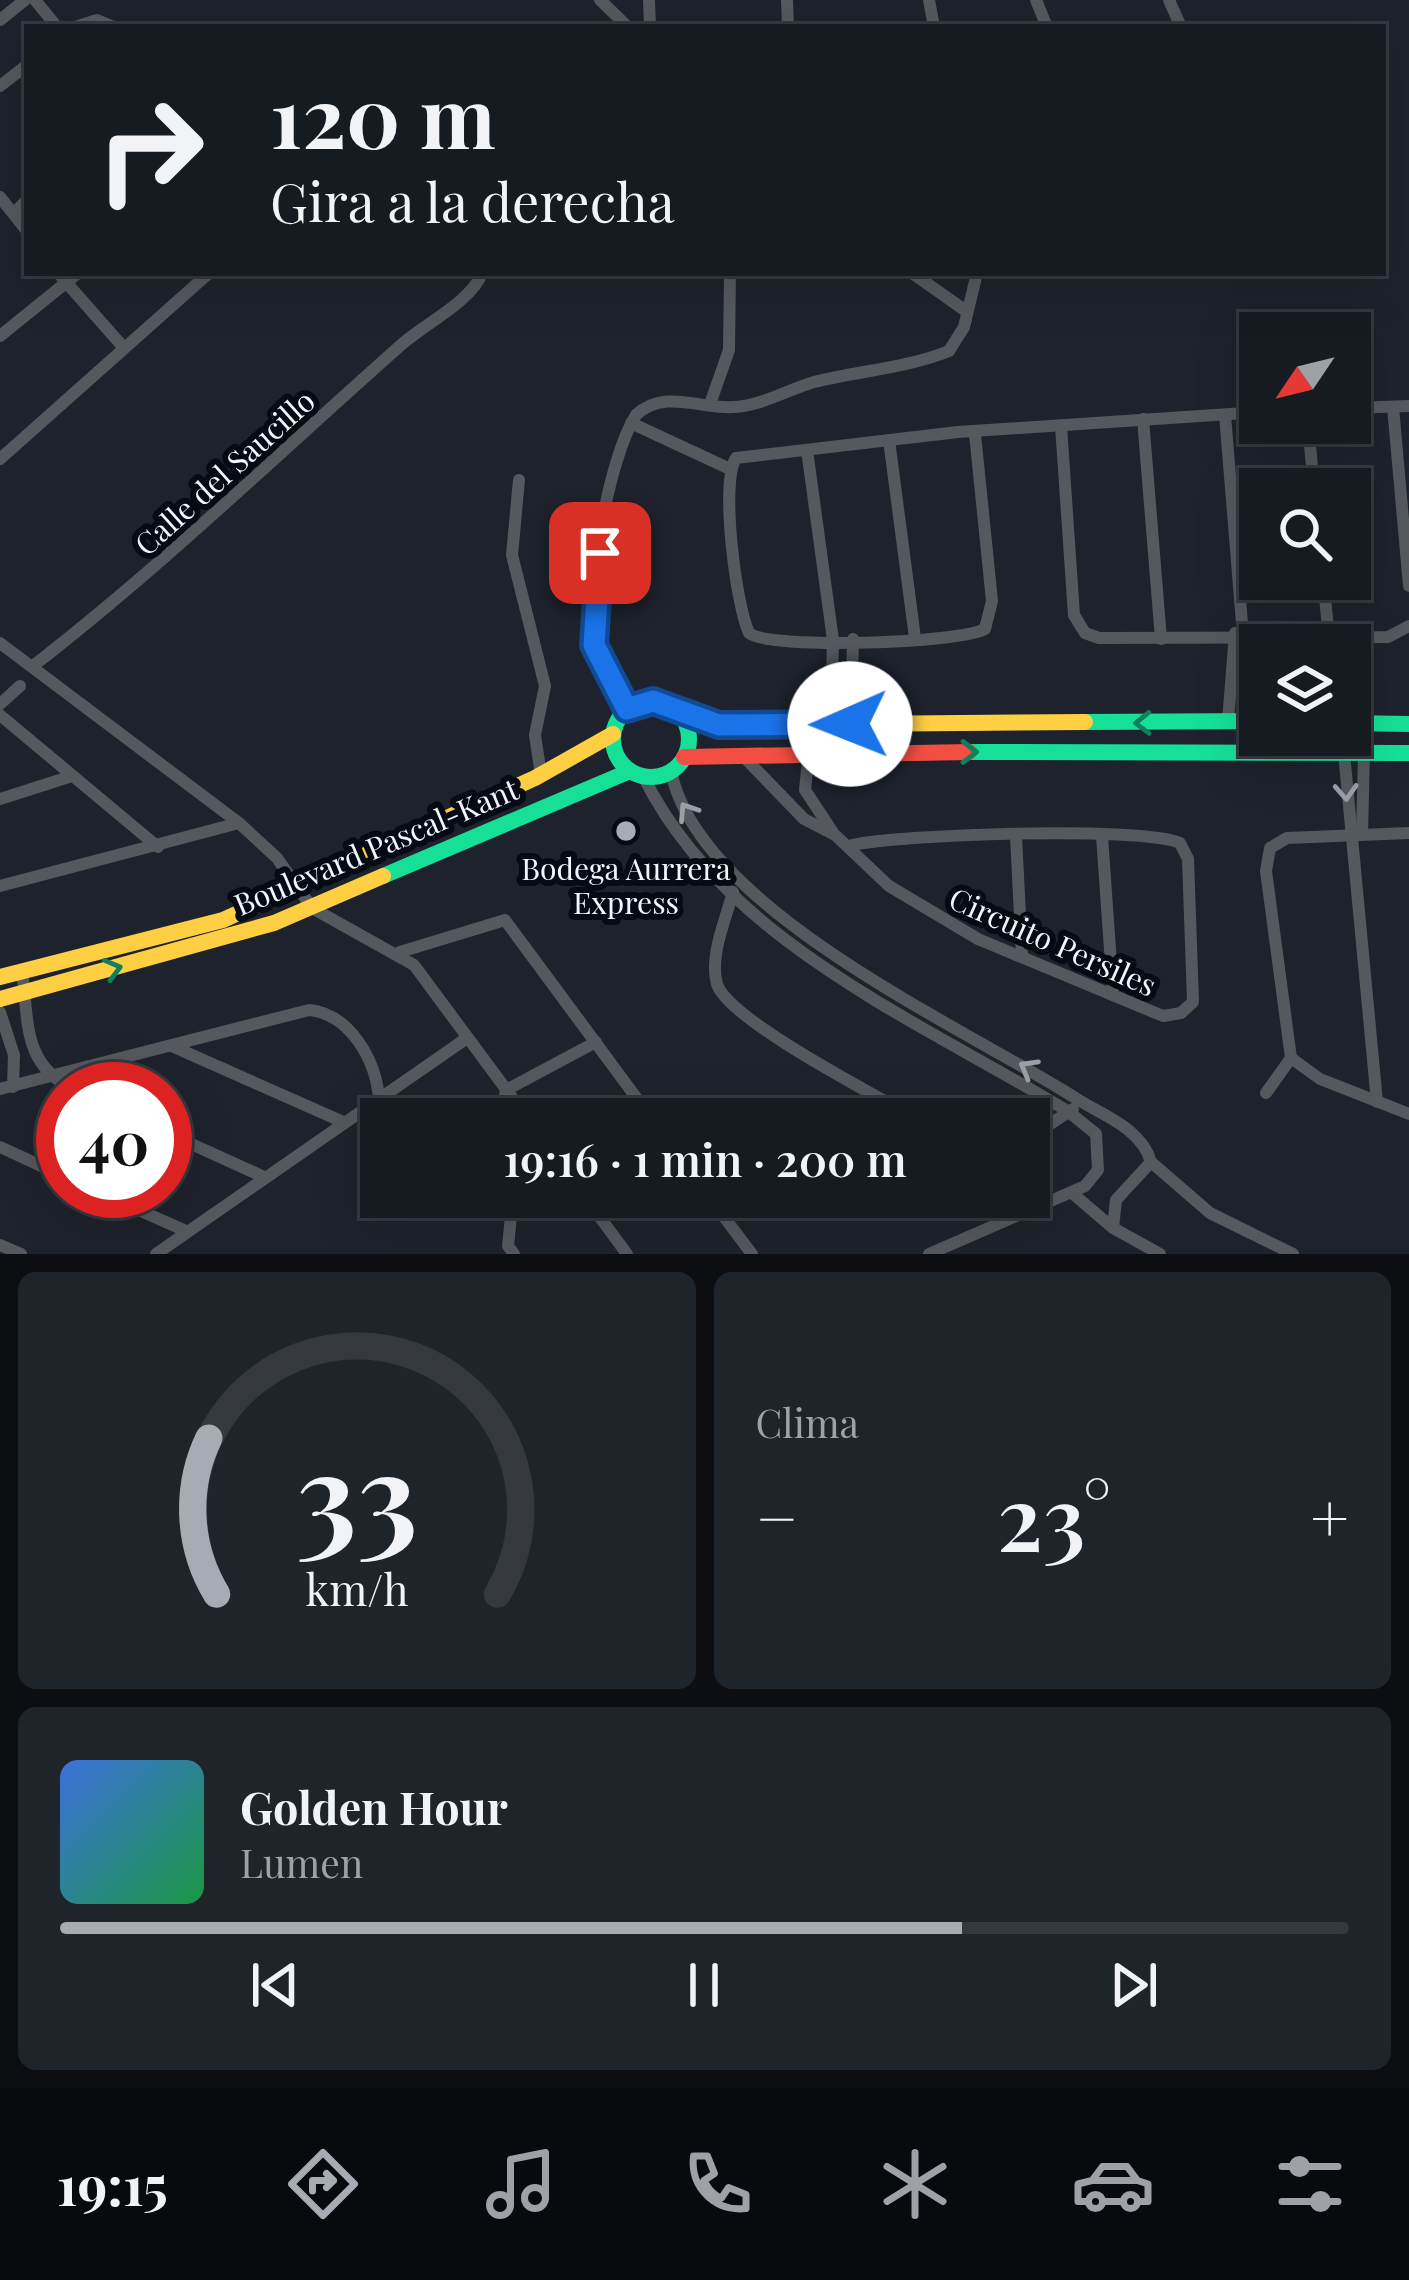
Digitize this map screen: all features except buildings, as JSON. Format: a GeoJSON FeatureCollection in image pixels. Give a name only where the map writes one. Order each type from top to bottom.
{"type":"FeatureCollection","features":[{"type":"Feature","properties":{"kind":"street"},"geometry":{"type":"LineString","coordinates":[[0,20],[30,0],[54,24]]}},
{"type":"Feature","properties":{"kind":"street"},"geometry":{"type":"LineString","coordinates":[[599,0],[625,24]]}},
{"type":"Feature","properties":{"kind":"street"},"geometry":{"type":"LineString","coordinates":[[0,86],[24,67]]}},
{"type":"Feature","properties":{"kind":"street"},"geometry":{"type":"LineString","coordinates":[[0,196],[24,227]]}},
{"type":"Feature","properties":{"kind":"street"},"geometry":{"type":"LineString","coordinates":[[14,213],[24,203]]}},
{"type":"Feature","properties":{"kind":"street"},"geometry":{"type":"LineString","coordinates":[[0,459],[206,276]]}},
{"type":"Feature","properties":{"kind":"street","name":"Calle del Saucillo"},"geometry":{"type":"LineString","coordinates":[[34,665],[124,595],[442,310],[473,288],[480,276]]}},
{"type":"Feature","properties":{"kind":"street"},"geometry":{"type":"LineString","coordinates":[[710,404],[729,350],[730,276]]}},
{"type":"Feature","properties":{"kind":"street"},"geometry":{"type":"LineString","coordinates":[[915,276],[966,311]]}},
{"type":"Feature","properties":{"kind":"street"},"geometry":{"type":"LineString","coordinates":[[627,709],[599,660],[593,626],[611,469],[631,423],[644,408],[661,403],[757,404],[809,383],[933,358],[958,340],[976,276]]}},
{"type":"Feature","properties":{"kind":"street"},"geometry":{"type":"LineString","coordinates":[[1,334],[62,278],[124,348]]}},
{"type":"Feature","properties":{"kind":"street"},"geometry":{"type":"LineString","coordinates":[[1371,408],[1409,406]]}},
{"type":"Feature","properties":{"kind":"street"},"geometry":{"type":"LineString","coordinates":[[1393,407],[1409,586]]}},
{"type":"Feature","properties":{"kind":"street"},"geometry":{"type":"LineString","coordinates":[[974,434],[990,569],[988,622],[967,638],[771,643],[749,633],[742,609],[730,469],[736,458],[889,440],[1239,414]]}},
{"type":"Feature","properties":{"kind":"street"},"geometry":{"type":"LineString","coordinates":[[1225,415],[1243,624]]}},
{"type":"Feature","properties":{"kind":"street"},"geometry":{"type":"LineString","coordinates":[[1143,419],[1161,639]]}},
{"type":"Feature","properties":{"kind":"street"},"geometry":{"type":"LineString","coordinates":[[631,423],[730,469]]}},
{"type":"Feature","properties":{"kind":"street"},"geometry":{"type":"LineString","coordinates":[[1061,426],[1074,615],[1080,627],[1099,638],[1239,638]]}},
{"type":"Feature","properties":{"kind":"street"},"geometry":{"type":"LineString","coordinates":[[889,440],[915,638]]}},
{"type":"Feature","properties":{"kind":"street"},"geometry":{"type":"LineString","coordinates":[[807,450],[832,640],[831,723]]}},
{"type":"Feature","properties":{"kind":"street"},"geometry":{"type":"LineString","coordinates":[[519,480],[512,555],[545,686],[535,735],[541,775]]}},
{"type":"Feature","properties":{"kind":"street"},"geometry":{"type":"LineString","coordinates":[[1371,637],[1388,637],[1409,626]]}},
{"type":"Feature","properties":{"kind":"street"},"geometry":{"type":"LineString","coordinates":[[850,724],[853,640]]}},
{"type":"Feature","properties":{"kind":"street"},"geometry":{"type":"LineString","coordinates":[[0,643],[239,823],[311,908],[400,952],[428,981],[512,1098]]}},
{"type":"Feature","properties":{"kind":"street"},"geometry":{"type":"LineString","coordinates":[[1228,722],[1239,645]]}},
{"type":"Feature","properties":{"kind":"street"},"geometry":{"type":"LineString","coordinates":[[0,704],[20,686]]}},
{"type":"Feature","properties":{"kind":"street"},"geometry":{"type":"LineString","coordinates":[[929,1254],[1072,1193],[1098,1170],[1096,1134],[1069,1112],[830,972],[733,892],[661,811],[614,748],[613,734],[627,709],[653,701],[719,725],[1239,722]]}},
{"type":"Feature","properties":{"kind":"street"},"geometry":{"type":"LineString","coordinates":[[678,712],[686,726],[678,764],[683,809],[744,881],[810,940],[869,980],[1135,1135],[1151,1162],[1210,1213],[1293,1254]]}},
{"type":"Feature","properties":{"kind":"street"},"geometry":{"type":"LineString","coordinates":[[0,716],[158,847]]}},
{"type":"Feature","properties":{"kind":"street"},"geometry":{"type":"LineString","coordinates":[[1371,723],[1409,724]]}},
{"type":"Feature","properties":{"kind":"street"},"geometry":{"type":"LineString","coordinates":[[930,726],[930,752]]}},
{"type":"Feature","properties":{"kind":"street","name":"Boulevard Pascal-Kant"},"geometry":{"type":"LineString","coordinates":[[0,977],[223,920],[541,775],[613,734]]}},
{"type":"Feature","properties":{"kind":"street","name":"Circuito Persiles"},"geometry":{"type":"LineString","coordinates":[[809,752],[805,790],[834,834]]}},
{"type":"Feature","properties":{"kind":"street"},"geometry":{"type":"LineString","coordinates":[[1371,752],[1409,753]]}},
{"type":"Feature","properties":{"kind":"street"},"geometry":{"type":"LineString","coordinates":[[636,774],[741,754],[1239,753]]}},
{"type":"Feature","properties":{"kind":"street","name":"Circuito Persiles"},"geometry":{"type":"LineString","coordinates":[[741,754],[804,818],[834,834],[889,886],[948,924],[1163,1016],[1181,1013],[1193,1002],[1188,860],[1184,847],[1170,838],[890,838],[848,846]]}},
{"type":"Feature","properties":{"kind":"street"},"geometry":{"type":"LineString","coordinates":[[1344,756],[1376,1102]]}},
{"type":"Feature","properties":{"kind":"street"},"geometry":{"type":"LineString","coordinates":[[1355,850],[1364,831],[1364,756]]}},
{"type":"Feature","properties":{"kind":"street","name":"Boulevard Pascal-Kant"},"geometry":{"type":"LineString","coordinates":[[0,999],[311,908],[636,774]]}},
{"type":"Feature","properties":{"kind":"street"},"geometry":{"type":"LineString","coordinates":[[0,799],[72,776]]}},
{"type":"Feature","properties":{"kind":"street"},"geometry":{"type":"LineString","coordinates":[[0,886],[239,823]]}},
{"type":"Feature","properties":{"kind":"street"},"geometry":{"type":"LineString","coordinates":[[1266,1094],[1291,1058],[1267,854],[1287,838],[1364,831],[1409,833]]}},
{"type":"Feature","properties":{"kind":"street"},"geometry":{"type":"LineString","coordinates":[[1016,836],[1022,955]]}},
{"type":"Feature","properties":{"kind":"street"},"geometry":{"type":"LineString","coordinates":[[1102,836],[1113,992]]}},
{"type":"Feature","properties":{"kind":"street"},"geometry":{"type":"LineString","coordinates":[[733,892],[715,970],[725,999],[787,1044],[881,1098]]}},
{"type":"Feature","properties":{"kind":"street"},"geometry":{"type":"LineString","coordinates":[[400,952],[498,918],[510,923],[637,1098]]}},
{"type":"Feature","properties":{"kind":"street"},"geometry":{"type":"LineString","coordinates":[[22,972],[34,1052],[40,1062]]}},
{"type":"Feature","properties":{"kind":"street"},"geometry":{"type":"LineString","coordinates":[[0,1012],[14,1054],[6,1088],[36,1080]]}},
{"type":"Feature","properties":{"kind":"street"},"geometry":{"type":"LineString","coordinates":[[112,1062],[295,1012],[328,1012],[352,1034],[373,1069],[380,1098]]}},
{"type":"Feature","properties":{"kind":"street"},"geometry":{"type":"LineString","coordinates":[[381,1098],[466,1038]]}},
{"type":"Feature","properties":{"kind":"street"},"geometry":{"type":"LineString","coordinates":[[506,1090],[596,1042]]}},
{"type":"Feature","properties":{"kind":"street"},"geometry":{"type":"LineString","coordinates":[[174,1047],[341,1121]]}},
{"type":"Feature","properties":{"kind":"street"},"geometry":{"type":"LineString","coordinates":[[1291,1058],[1309,1074],[1409,1114]]}},
{"type":"Feature","properties":{"kind":"street"},"geometry":{"type":"LineString","coordinates":[[504,1098],[506,1090]]}},
{"type":"Feature","properties":{"kind":"street"},"geometry":{"type":"LineString","coordinates":[[1050,1124],[1081,1101]]}},
{"type":"Feature","properties":{"kind":"street"},"geometry":{"type":"LineString","coordinates":[[156,1254],[360,1110]]}},
{"type":"Feature","properties":{"kind":"street"},"geometry":{"type":"LineString","coordinates":[[192,1144],[263,1177]]}},
{"type":"Feature","properties":{"kind":"street"},"geometry":{"type":"LineString","coordinates":[[0,1148],[36,1164]]}},
{"type":"Feature","properties":{"kind":"street"},"geometry":{"type":"LineString","coordinates":[[1113,1228],[1112,1207],[1151,1162]]}},
{"type":"Feature","properties":{"kind":"street"},"geometry":{"type":"LineString","coordinates":[[1072,1193],[1150,1252]]}},
{"type":"Feature","properties":{"kind":"street"},"geometry":{"type":"LineString","coordinates":[[155,1218],[186,1232]]}},
{"type":"Feature","properties":{"kind":"street"},"geometry":{"type":"LineString","coordinates":[[511,1218],[508,1246],[514,1254]]}},
{"type":"Feature","properties":{"kind":"street"},"geometry":{"type":"LineString","coordinates":[[600,1218],[627,1254]]}},
{"type":"Feature","properties":{"kind":"street"},"geometry":{"type":"LineString","coordinates":[[727,1218],[752,1254]]}},
{"type":"Feature","properties":{"kind":"street"},"geometry":{"type":"LineString","coordinates":[[968,1254],[976,1236]]}},
{"type":"Feature","properties":{"kind":"street"},"geometry":{"type":"LineString","coordinates":[[0,1245],[21,1254]]}},
{"type":"Feature","properties":{"kind":"traffic: fast"},"geometry":{"type":"LineString","coordinates":[[651,701],[678,712],[689,739],[678,766],[651,777],[624,766],[613,739],[624,712],[651,701]]}},
{"type":"Feature","properties":{"kind":"traffic: fast"},"geometry":{"type":"LineString","coordinates":[[1085,722],[1239,721]]}},
{"type":"Feature","properties":{"kind":"traffic: fast"},"geometry":{"type":"LineString","coordinates":[[1371,723],[1409,724]]}},
{"type":"Feature","properties":{"kind":"traffic: fast"},"geometry":{"type":"LineString","coordinates":[[969,752],[1409,753]]}},
{"type":"Feature","properties":{"kind":"traffic: fast"},"geometry":{"type":"LineString","coordinates":[[383,876],[630,771]]}},
{"type":"Feature","properties":{"kind":"traffic: slow"},"geometry":{"type":"LineString","coordinates":[[678,712],[719,725],[1085,722]]}},
{"type":"Feature","properties":{"kind":"traffic: slow"},"geometry":{"type":"LineString","coordinates":[[0,977],[223,920],[535,778],[613,734]]}},
{"type":"Feature","properties":{"kind":"traffic: slow"},"geometry":{"type":"LineString","coordinates":[[0,999],[274,923],[383,876]]}},
{"type":"Feature","properties":{"kind":"traffic: jam"},"geometry":{"type":"LineString","coordinates":[[684,757],[969,752]]}},
{"type":"Feature","properties":{"kind":"place","name":"Bodega Aurrera Express"},"geometry":{"type":"Point","coordinates":[626,831]}},
{"type":"Feature","properties":{"kind":"route"},"geometry":{"type":"LineString","coordinates":[[600,553],[594,645],[627,709],[653,701],[719,725],[850,724]]}}]}
